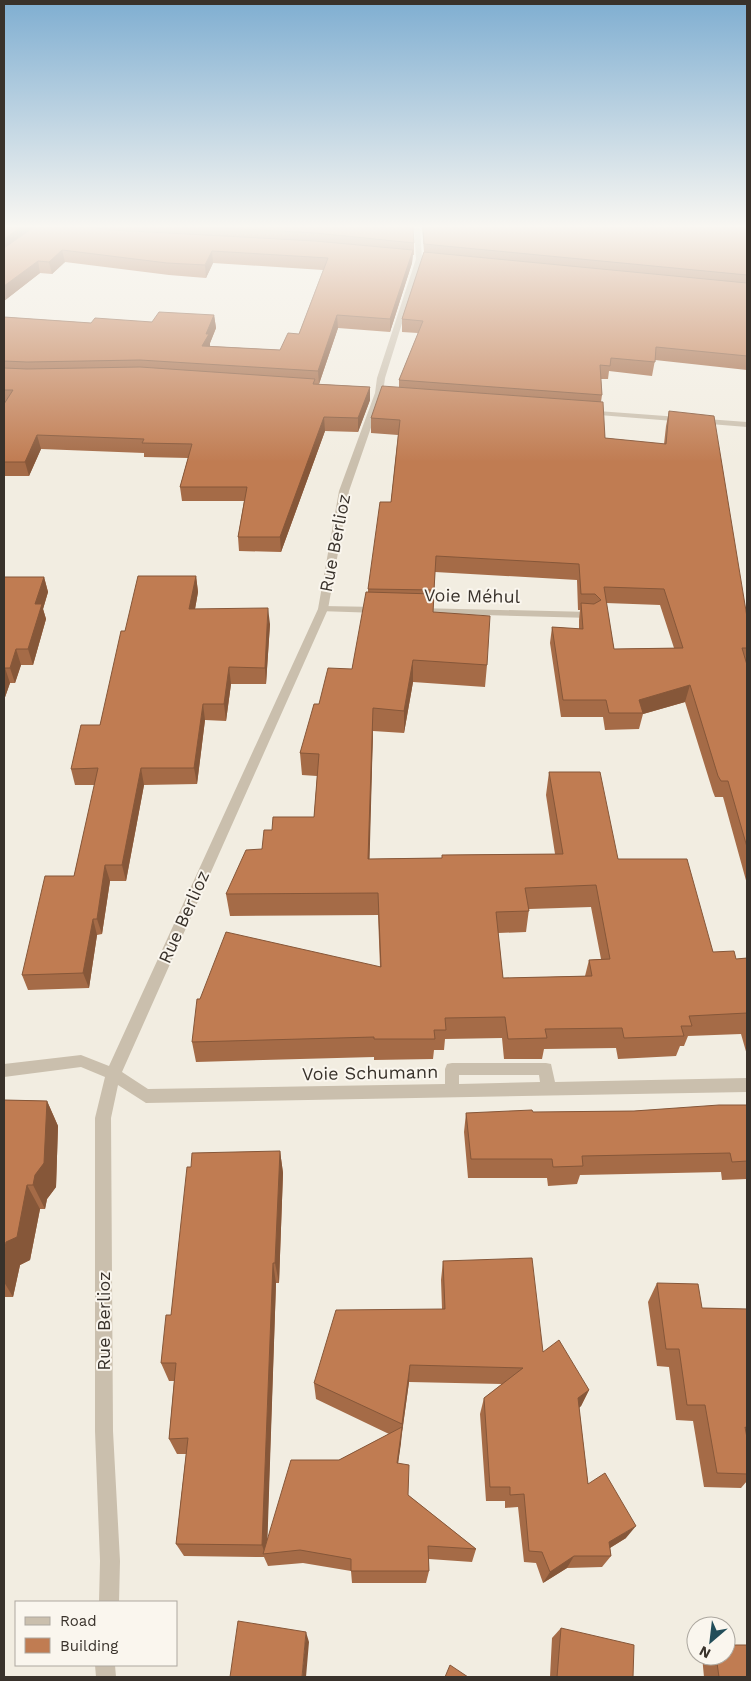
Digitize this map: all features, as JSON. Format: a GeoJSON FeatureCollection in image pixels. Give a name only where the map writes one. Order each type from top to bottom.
{"type":"FeatureCollection","features":[{"type":"Feature","properties":{"kind":"street","name":"Rue Berlioz"},"geometry":{"type":"LineString","coordinates":[[109,1601],[110,1560],[104,1432],[103,1118],[113,1074],[323,609],[344,491],[378,393],[404,305]]}},
{"type":"Feature","properties":{"kind":"street"},"geometry":{"type":"LineString","coordinates":[[577,411],[747,426]]}},
{"type":"Feature","properties":{"kind":"street","name":"Voie Méhul"},"geometry":{"type":"LineString","coordinates":[[323,609],[591,616]]}},
{"type":"Feature","properties":{"kind":"street","name":"Voie Schumann"},"geometry":{"type":"LineString","coordinates":[[4,1070],[81,1061],[113,1074],[146,1096],[747,1085]]}},
{"type":"Feature","properties":{"kind":"street"},"geometry":{"type":"LineString","coordinates":[[452,1090],[452,1069],[546,1068],[548,1088]]}},
{"type":"Feature","properties":{"kind":"building"},"geometry":{"type":"Polygon","coordinates":[[[310,305],[395,305],[390,319],[337,315],[318,371],[140,360],[4,361],[4,317],[91,323],[95,318],[152,322],[159,312],[214,315],[206,334],[209,334],[202,346],[280,350],[288,333],[299,334],[310,305]]]}},
{"type":"Feature","properties":{"kind":"building"},"geometry":{"type":"Polygon","coordinates":[[[406,305],[747,305],[747,356],[656,347],[655,362],[611,358],[610,366],[600,365],[602,395],[399,380],[423,321],[402,319],[406,305]]]}},
{"type":"Feature","properties":{"kind":"building"},"geometry":{"type":"Polygon","coordinates":[[[140,367],[315,379],[313,384],[370,387],[358,418],[324,417],[280,537],[238,537],[247,487],[180,487],[192,444],[142,443],[144,439],[37,435],[25,462],[4,462],[4,404],[13,390],[4,390],[4,368],[140,367]]]}},
{"type":"Feature","properties":{"kind":"building"},"geometry":{"type":"Polygon","coordinates":[[[382,386],[603,402],[605,438],[666,444],[669,411],[714,416],[747,617],[747,648],[742,648],[747,665],[747,847],[728,781],[721,781],[718,776],[690,685],[639,700],[643,713],[609,713],[606,700],[563,700],[552,627],[583,629],[581,603],[594,604],[601,600],[595,594],[581,594],[579,564],[436,556],[434,590],[368,589],[380,502],[391,502],[400,420],[371,418],[382,386]],[[604,587],[614,649],[683,648],[664,589],[604,587]]]}},
{"type":"Feature","properties":{"kind":"building"},"geometry":{"type":"Polygon","coordinates":[[[138,576],[196,576],[189,609],[268,608],[265,668],[229,667],[224,704],[203,704],[194,768],[141,768],[122,865],[105,865],[97,919],[93,919],[83,973],[22,975],[45,876],[74,876],[98,768],[71,769],[81,725],[100,725],[121,631],[125,631],[138,576]]]}},
{"type":"Feature","properties":{"kind":"building"},"geometry":{"type":"Polygon","coordinates":[[[4,577],[44,577],[35,604],[42,604],[28,649],[16,649],[10,668],[5,668],[4,671],[4,577]]]}},
{"type":"Feature","properties":{"kind":"building"},"geometry":{"type":"Polygon","coordinates":[[[366,592],[434,594],[433,612],[490,616],[487,665],[413,660],[404,711],[373,708],[368,859],[442,858],[442,855],[563,854],[549,772],[600,772],[618,859],[687,859],[713,952],[734,951],[736,959],[747,958],[747,1013],[689,1016],[692,1026],[681,1026],[684,1036],[624,1038],[622,1028],[545,1029],[547,1038],[508,1039],[505,1017],[445,1018],[446,1030],[434,1030],[435,1039],[374,1039],[374,1037],[192,1042],[197,999],[200,999],[226,932],[381,967],[378,893],[226,894],[246,850],[262,849],[264,830],[272,830],[273,817],[314,817],[319,754],[300,753],[314,704],[319,704],[328,668],[352,669],[366,592]],[[596,885],[525,888],[529,911],[496,912],[503,978],[592,976],[589,960],[610,959],[596,885]]]}},
{"type":"Feature","properties":{"kind":"building"},"geometry":{"type":"Polygon","coordinates":[[[4,1100],[47,1101],[44,1163],[35,1175],[33,1185],[27,1185],[17,1237],[6,1242],[4,1254],[4,1100]]]}},
{"type":"Feature","properties":{"kind":"building"},"geometry":{"type":"Polygon","coordinates":[[[747,1105],[747,1161],[732,1162],[730,1153],[582,1156],[583,1166],[553,1167],[552,1159],[471,1159],[466,1113],[532,1110],[533,1112],[634,1111],[747,1105]]]}},
{"type":"Feature","properties":{"kind":"building"},"geometry":{"type":"Polygon","coordinates":[[[280,1151],[275,1263],[273,1263],[262,1545],[176,1544],[188,1438],[169,1439],[176,1363],[161,1363],[166,1315],[171,1315],[187,1167],[191,1167],[192,1153],[280,1151]]]}},
{"type":"Feature","properties":{"kind":"building"},"geometry":{"type":"Polygon","coordinates":[[[532,1258],[543,1352],[559,1340],[589,1390],[578,1398],[588,1484],[605,1473],[636,1526],[609,1542],[611,1556],[574,1556],[550,1572],[542,1552],[529,1551],[524,1494],[510,1495],[510,1487],[490,1487],[484,1398],[523,1368],[410,1365],[402,1424],[314,1383],[336,1310],[445,1309],[443,1261],[532,1258]]]}},
{"type":"Feature","properties":{"kind":"building"},"geometry":{"type":"Polygon","coordinates":[[[657,1283],[698,1284],[702,1308],[747,1309],[747,1428],[745,1427],[747,1438],[747,1474],[717,1473],[705,1405],[687,1405],[679,1349],[666,1349],[657,1283]]]}},
{"type":"Feature","properties":{"kind":"building"},"geometry":{"type":"Polygon","coordinates":[[[402,1427],[397,1463],[409,1465],[408,1495],[476,1549],[428,1546],[429,1571],[351,1571],[351,1559],[300,1550],[263,1554],[291,1460],[339,1460],[402,1427]]]}},
{"type":"Feature","properties":{"kind":"building"},"geometry":{"type":"Polygon","coordinates":[[[238,1621],[306,1632],[302,1677],[230,1677],[238,1621]]]}},
{"type":"Feature","properties":{"kind":"building"},"geometry":{"type":"Polygon","coordinates":[[[561,1628],[634,1645],[633,1677],[557,1677],[561,1628]]]}},
{"type":"Feature","properties":{"kind":"building"},"geometry":{"type":"Polygon","coordinates":[[[736,1645],[747,1645],[747,1677],[719,1677],[717,1666],[736,1666],[736,1645]]]}},
{"type":"Feature","properties":{"kind":"building"},"geometry":{"type":"Polygon","coordinates":[[[450,1665],[468,1677],[445,1677],[450,1665]]]}}]}
